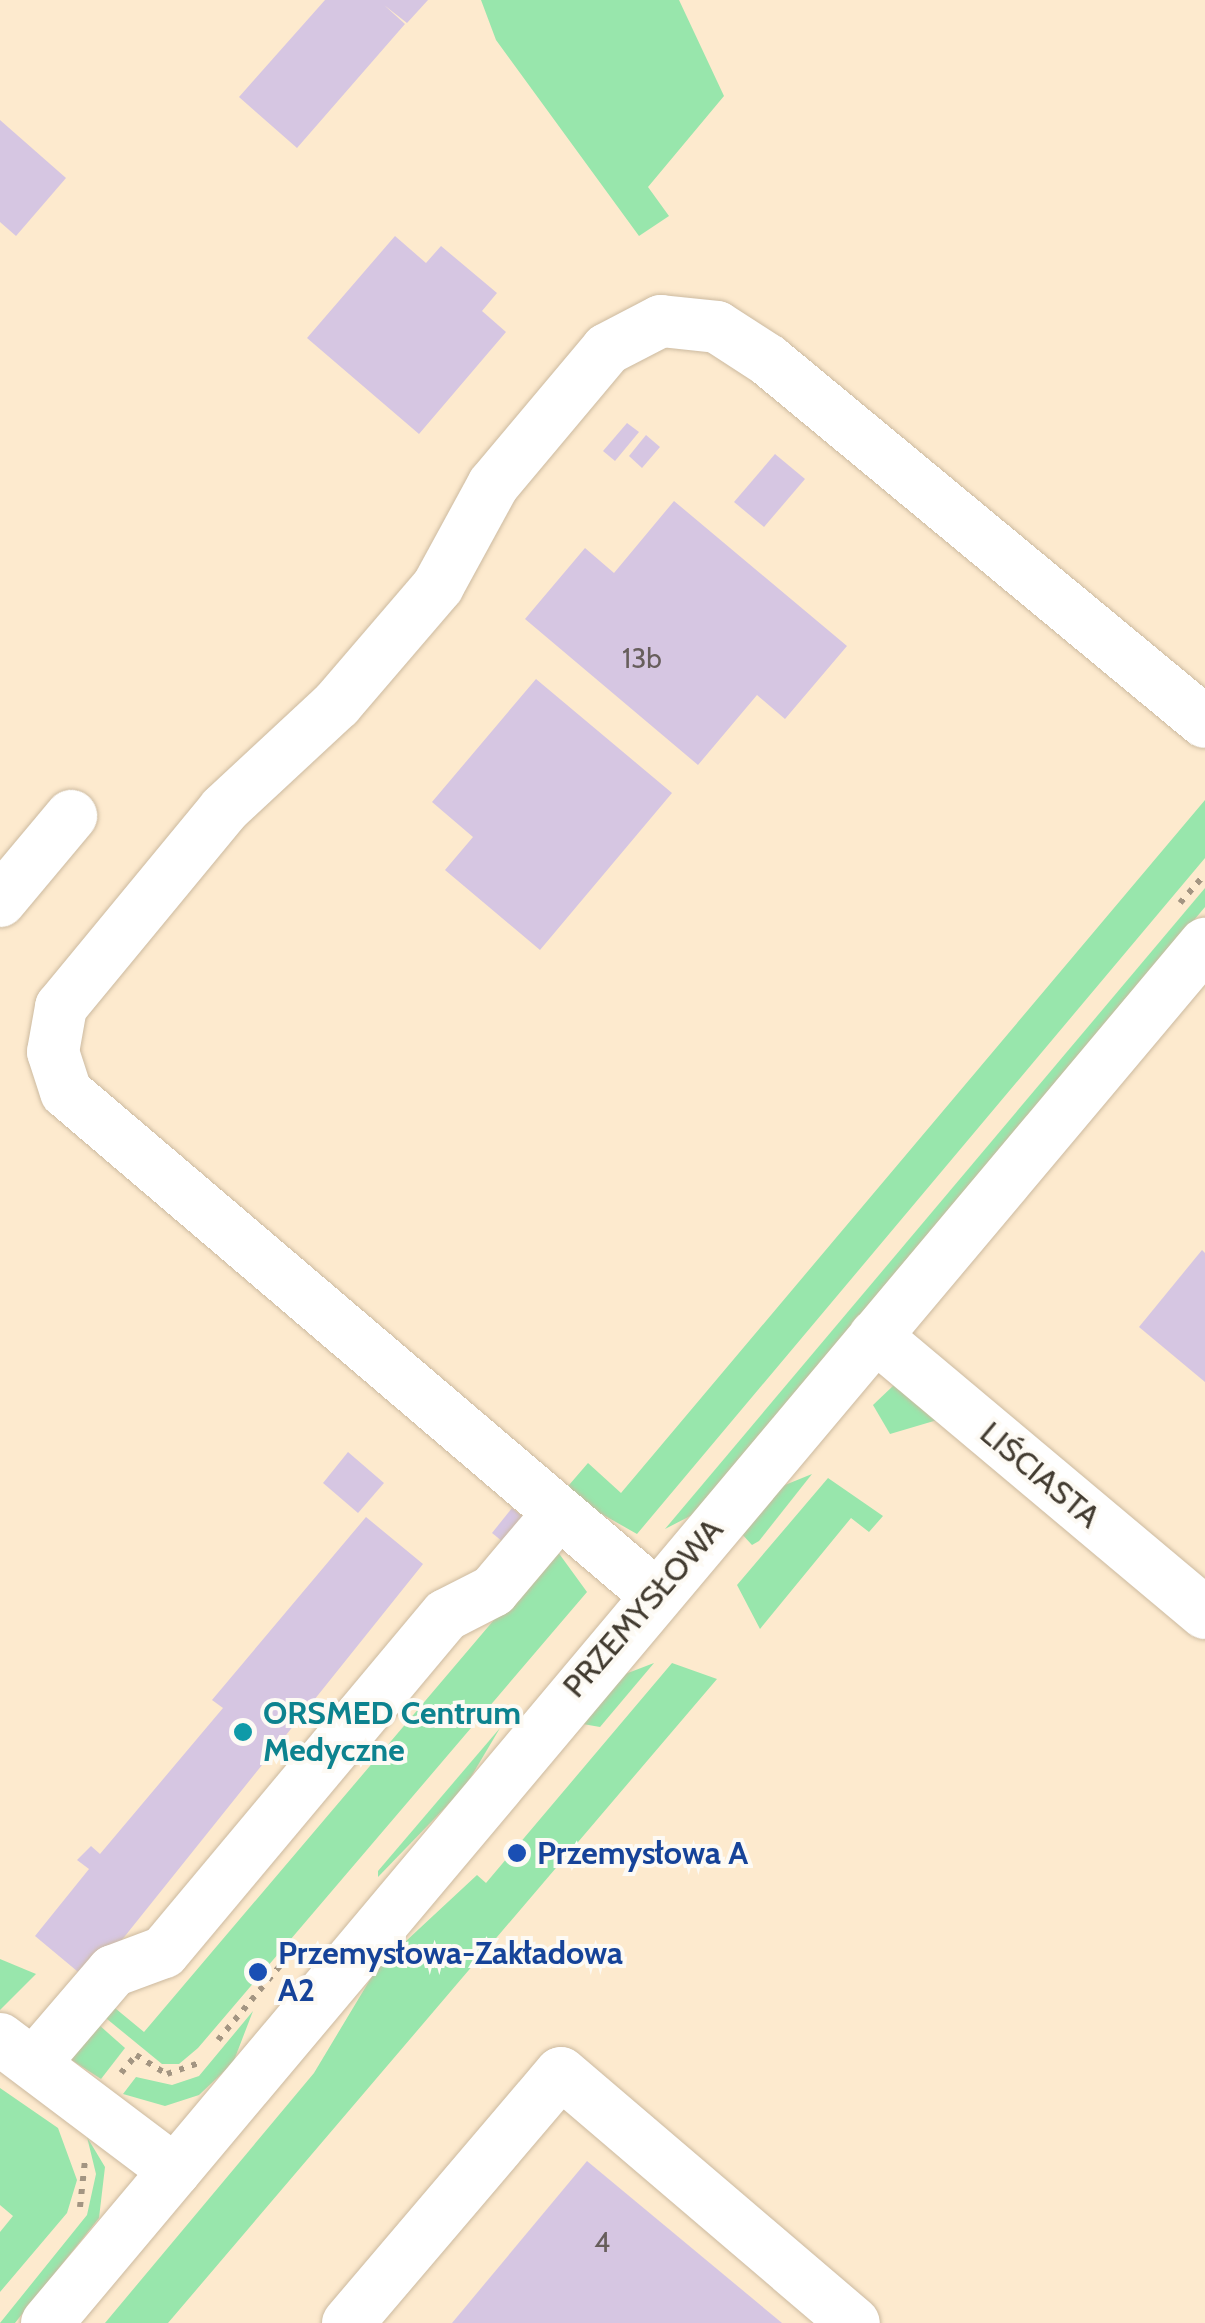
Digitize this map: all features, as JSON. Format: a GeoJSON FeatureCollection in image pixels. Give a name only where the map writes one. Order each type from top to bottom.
{"type":"FeatureCollection","features":[{"type":"Feature","properties":{"kind":"street"},"geometry":{"type":"LineString","coordinates":[[656,1595],[66,1092],[53,1052],[61,1007],[224,808],[337,704],[438,586],[493,485],[606,349],[661,321],[716,327],[768,360],[1205,722]]}},
{"type":"Feature","properties":{"kind":"street"},"geometry":{"type":"LineString","coordinates":[[0,901],[71,816]]}},
{"type":"Feature","properties":{"kind":"street","name":"PRZEMYSŁOWA"},"geometry":{"type":"LineString","coordinates":[[47,2323],[875,1336],[1188,929]]}},
{"type":"Feature","properties":{"kind":"street","name":"LIŚCIASTA"},"geometry":{"type":"LineString","coordinates":[[875,1336],[1205,1613]]}},
{"type":"Feature","properties":{"kind":"street"},"geometry":{"type":"LineString","coordinates":[[174,2172],[93,2103],[18,2051],[113,1972],[164,1952],[446,1616],[493,1591],[559,1514]]}},
{"type":"Feature","properties":{"kind":"street"},"geometry":{"type":"LineString","coordinates":[[348,2323],[561,2073],[854,2323]]}},
{"type":"Feature","properties":{"kind":"path"},"geometry":{"type":"LineString","coordinates":[[1188,929],[1205,874]]}},
{"type":"Feature","properties":{"kind":"path"},"geometry":{"type":"LineString","coordinates":[[72,2221],[86,2179],[72,2132],[93,2103],[136,2055],[167,2074],[200,2064],[311,1930]]}},
{"type":"Feature","properties":{"kind":"green space"},"geometry":{"type":"Polygon","coordinates":[[[481,0],[679,0],[724,96],[648,187],[669,216],[639,236],[496,40],[481,0]]]}},
{"type":"Feature","properties":{"kind":"green space"},"geometry":{"type":"Polygon","coordinates":[[[1205,800],[1205,858],[637,1534],[563,1492],[588,1463],[621,1493],[1205,800]]]}},
{"type":"Feature","properties":{"kind":"green space"},"geometry":{"type":"Polygon","coordinates":[[[1205,888],[1205,907],[698,1512],[665,1529],[1205,888]]]}},
{"type":"Feature","properties":{"kind":"green space"},"geometry":{"type":"Polygon","coordinates":[[[894,1385],[944,1418],[890,1434],[873,1405],[894,1385]]]}},
{"type":"Feature","properties":{"kind":"green space"},"geometry":{"type":"Polygon","coordinates":[[[812,1474],[752,1545],[740,1532],[780,1487],[812,1474]]]}},
{"type":"Feature","properties":{"kind":"green space"},"geometry":{"type":"Polygon","coordinates":[[[828,1478],[883,1516],[869,1532],[851,1518],[760,1629],[737,1585],[828,1478]]]}},
{"type":"Feature","properties":{"kind":"green space"},"geometry":{"type":"Polygon","coordinates":[[[555,1548],[587,1592],[198,2048],[179,2064],[162,2064],[96,2010],[104,1999],[144,2032],[555,1548]]]}},
{"type":"Feature","properties":{"kind":"green space"},"geometry":{"type":"Polygon","coordinates":[[[654,1663],[600,1727],[583,1724],[620,1676],[654,1663]]]}},
{"type":"Feature","properties":{"kind":"green space"},"geometry":{"type":"Polygon","coordinates":[[[672,1663],[717,1679],[168,2323],[105,2323],[314,2073],[377,1968],[477,1875],[486,1883],[672,1663]]]}},
{"type":"Feature","properties":{"kind":"green space"},"geometry":{"type":"Polygon","coordinates":[[[500,1728],[465,1787],[378,1877],[378,1871],[500,1728]]]}},
{"type":"Feature","properties":{"kind":"green space"},"geometry":{"type":"Polygon","coordinates":[[[0,1959],[36,1974],[0,2010],[0,1959]]]}},
{"type":"Feature","properties":{"kind":"green space"},"geometry":{"type":"Polygon","coordinates":[[[253,2011],[233,2063],[199,2095],[165,2106],[123,2094],[136,2077],[172,2085],[199,2076],[253,2011]]]}},
{"type":"Feature","properties":{"kind":"green space"},"geometry":{"type":"Polygon","coordinates":[[[90,2017],[125,2048],[101,2079],[67,2057],[90,2017]]]}},
{"type":"Feature","properties":{"kind":"green space"},"geometry":{"type":"Polygon","coordinates":[[[0,2088],[58,2128],[77,2180],[67,2213],[0,2292],[0,2232],[13,2216],[0,2205],[0,2088]]]}},
{"type":"Feature","properties":{"kind":"green space"},"geometry":{"type":"Polygon","coordinates":[[[87,2137],[105,2167],[99,2218],[15,2323],[0,2323],[87,2215],[96,2174],[87,2137]]]}},
{"type":"Feature","properties":{"kind":"building"},"geometry":{"type":"Polygon","coordinates":[[[325,0],[428,0],[407,23],[384,5],[405,24],[297,148],[239,97],[325,0]]]}},
{"type":"Feature","properties":{"kind":"building"},"geometry":{"type":"Polygon","coordinates":[[[0,120],[66,178],[16,236],[0,222],[0,120]]]}},
{"type":"Feature","properties":{"kind":"building"},"geometry":{"type":"Polygon","coordinates":[[[395,236],[426,263],[441,246],[497,293],[482,311],[506,332],[419,434],[307,338],[395,236]]]}},
{"type":"Feature","properties":{"kind":"building"},"geometry":{"type":"Polygon","coordinates":[[[627,423],[639,432],[615,461],[603,451],[627,423]]]}},
{"type":"Feature","properties":{"kind":"building"},"geometry":{"type":"Polygon","coordinates":[[[646,435],[660,447],[642,468],[629,456],[646,435]]]}},
{"type":"Feature","properties":{"kind":"building"},"geometry":{"type":"Polygon","coordinates":[[[775,454],[805,479],[764,527],[734,502],[775,454]]]}},
{"type":"Feature","properties":{"kind":"building"},"geometry":{"type":"Polygon","coordinates":[[[674,501],[847,646],[785,719],[757,695],[698,765],[525,619],[585,548],[614,573],[674,501]]]}},
{"type":"Feature","properties":{"kind":"building"},"geometry":{"type":"Polygon","coordinates":[[[536,679],[672,793],[540,950],[445,870],[473,837],[432,802],[536,679]]]}},
{"type":"Feature","properties":{"kind":"building"},"geometry":{"type":"Polygon","coordinates":[[[1202,1250],[1205,1253],[1205,1382],[1139,1327],[1202,1250]]]}},
{"type":"Feature","properties":{"kind":"building"},"geometry":{"type":"Polygon","coordinates":[[[348,1452],[384,1483],[358,1513],[323,1483],[348,1452]]]}},
{"type":"Feature","properties":{"kind":"building"},"geometry":{"type":"Polygon","coordinates":[[[512,1508],[533,1525],[513,1550],[492,1533],[512,1508]]]}},
{"type":"Feature","properties":{"kind":"building","name":"ORSMED Centrum Medyczne"},"geometry":{"type":"Polygon","coordinates":[[[366,1517],[423,1564],[89,1981],[35,1936],[89,1869],[77,1860],[91,1846],[100,1854],[223,1708],[212,1700],[366,1517]]]}},
{"type":"Feature","properties":{"kind":"building"},"geometry":{"type":"Polygon","coordinates":[[[587,2161],[782,2323],[452,2323],[587,2161]]]}},
{"type":"Feature","properties":{"kind":"place","name":"ORSMED Centrum Medyczne"},"geometry":{"type":"Point","coordinates":[243,1732]}},
{"type":"Feature","properties":{"kind":"place","name":"Przemysłowa A"},"geometry":{"type":"Point","coordinates":[517,1853]}},
{"type":"Feature","properties":{"kind":"place","name":"Przemysłowa-Zakładowa A2"},"geometry":{"type":"Point","coordinates":[258,1972]}}]}
